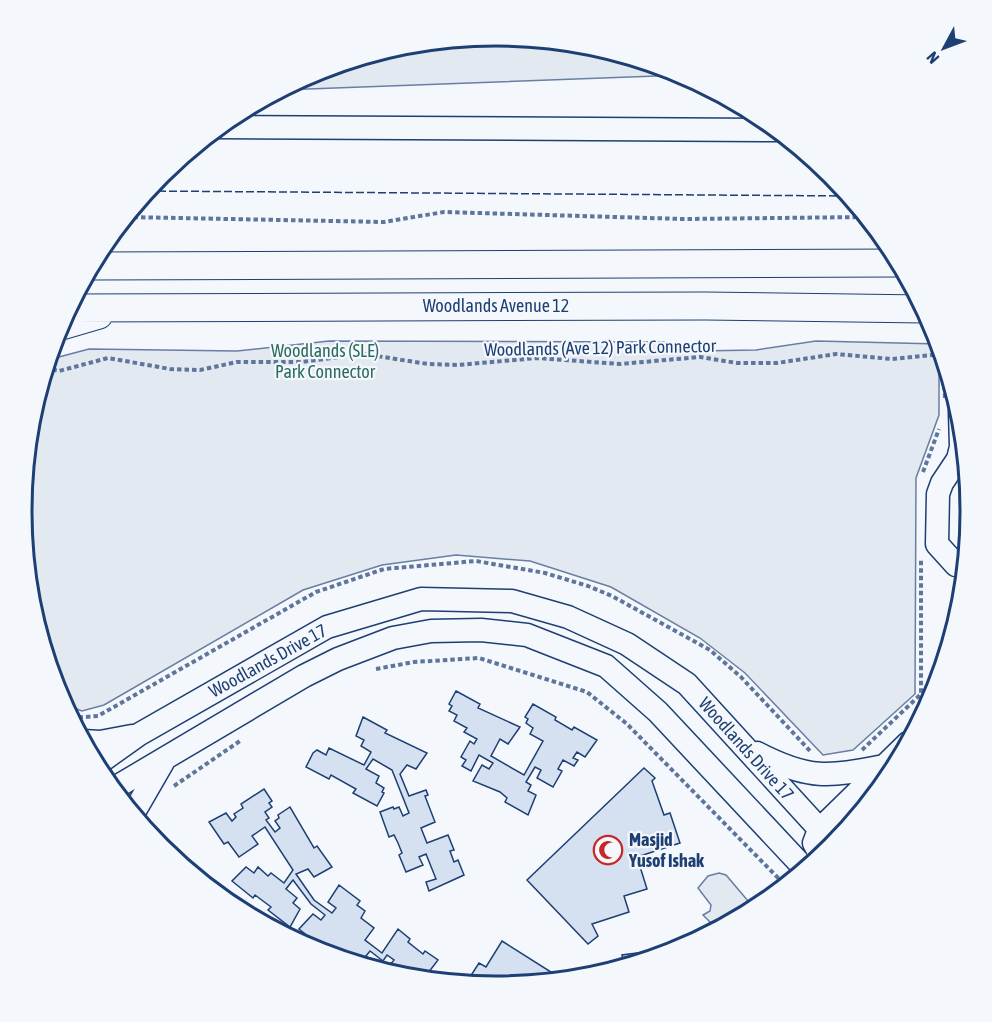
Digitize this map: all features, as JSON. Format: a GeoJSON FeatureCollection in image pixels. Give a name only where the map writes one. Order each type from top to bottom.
{"type":"FeatureCollection","features":[{"type":"Feature","properties":{"kind":"main road"},"geometry":{"type":"LineString","coordinates":[[102,266],[888,263]]}},
{"type":"Feature","properties":{"kind":"main road","name":"Woodlands Avenue 12"},"geometry":{"type":"LineString","coordinates":[[78,308],[705,306],[914,309]]}},
{"type":"Feature","properties":{"kind":"main road"},"geometry":{"type":"LineString","coordinates":[[71,323],[123,308]]}},
{"type":"Feature","properties":{"kind":"street"},"geometry":{"type":"LineString","coordinates":[[235,127],[758,128]]}},
{"type":"Feature","properties":{"kind":"street"},"geometry":{"type":"LineString","coordinates":[[949,411],[958,458]]}},
{"type":"Feature","properties":{"kind":"street"},"geometry":{"type":"LineString","coordinates":[[958,459],[942,483],[939,494],[937,544],[958,565]]}},
{"type":"Feature","properties":{"kind":"street"},"geometry":{"type":"LineString","coordinates":[[447,598],[447,612],[462,618],[502,622],[527,636]]}},
{"type":"Feature","properties":{"kind":"street","name":"Woodlands Drive 17"},"geometry":{"type":"LineString","coordinates":[[104,759],[138,735],[327,627],[389,606],[421,599],[447,598],[512,602],[568,617],[627,644],[687,684],[826,837]]}},
{"type":"Feature","properties":{"kind":"street","name":"Woodlands Drive 17"},"geometry":{"type":"LineString","coordinates":[[121,785],[338,659],[393,638],[431,631],[481,630],[527,636],[606,666],[658,712],[799,863]]}},
{"type":"Feature","properties":{"kind":"street"},"geometry":{"type":"LineString","coordinates":[[93,742],[138,735]]}},
{"type":"Feature","properties":{"kind":"street"},"geometry":{"type":"LineString","coordinates":[[742,745],[783,766],[810,775],[845,774],[884,766]]}},
{"type":"Feature","properties":{"kind":"street"},"geometry":{"type":"LineString","coordinates":[[138,806],[165,758]]}},
{"type":"Feature","properties":{"kind":"street"},"geometry":{"type":"LineString","coordinates":[[827,836],[883,767]]}},
{"type":"Feature","properties":{"kind":"street"},"geometry":{"type":"LineString","coordinates":[[816,847],[814,843],[826,837]]}},
{"type":"Feature","properties":{"kind":"path"},"geometry":{"type":"LineString","coordinates":[[136,217],[384,222],[444,212],[684,219],[856,217]]}},
{"type":"Feature","properties":{"kind":"path","name":"Woodlands (Ave 12) Park Connector"},"geometry":{"type":"LineString","coordinates":[[54,369],[59,370],[108,358],[170,369],[200,370],[237,362],[301,362],[364,354],[428,364],[458,365],[537,358],[620,364],[700,357],[737,363],[777,363],[836,354],[892,359],[934,356]]}},
{"type":"Feature","properties":{"kind":"path"},"geometry":{"type":"LineString","coordinates":[[921,477],[949,411]]}},
{"type":"Feature","properties":{"kind":"path"},"geometry":{"type":"LineString","coordinates":[[856,755],[921,694],[921,557]]}},
{"type":"Feature","properties":{"kind":"path"},"geometry":{"type":"LineString","coordinates":[[366,670],[414,662],[479,658],[587,692],[627,724],[780,879]]}},
{"type":"Feature","properties":{"kind":"path"},"geometry":{"type":"LineString","coordinates":[[169,790],[240,740]]}},
{"type":"Feature","properties":{"kind":"green space"},"geometry":{"type":"Polygon","coordinates":[[[496,46],[557,50],[616,62],[658,76],[302,89],[376,62],[435,50],[466,47],[496,46]]]}},
{"type":"Feature","properties":{"kind":"green space","name":"Woodlands (SLE) Park Connector"},"geometry":{"type":"Polygon","coordinates":[[[329,341],[663,342],[697,351],[756,350],[816,341],[929,344],[940,374],[939,415],[916,478],[915,694],[853,750],[823,755],[745,673],[700,638],[611,587],[530,561],[456,555],[382,565],[303,590],[104,705],[82,711],[76,709],[47,631],[35,572],[32,541],[32,481],[35,450],[47,391],[57,359],[89,349],[237,351],[329,341]]]}},
{"type":"Feature","properties":{"kind":"green space"},"geometry":{"type":"Polygon","coordinates":[[[719,873],[726,875],[748,901],[711,923],[703,915],[710,911],[711,905],[698,888],[708,876],[719,873]]]}},
{"type":"Feature","properties":{"kind":"building"},"geometry":{"type":"Polygon","coordinates":[[[456,691],[480,704],[478,708],[520,727],[508,744],[500,739],[491,756],[524,775],[543,741],[530,734],[533,728],[526,723],[528,719],[525,717],[533,704],[556,717],[555,720],[572,730],[574,727],[597,740],[585,757],[577,752],[573,758],[578,760],[574,766],[563,760],[558,769],[562,771],[553,787],[537,778],[541,770],[535,767],[526,782],[531,785],[528,791],[536,795],[528,815],[505,802],[507,798],[500,792],[473,781],[482,765],[489,769],[493,763],[479,755],[471,771],[462,766],[466,760],[461,757],[470,741],[474,744],[477,739],[464,732],[467,728],[454,721],[457,715],[449,711],[452,706],[449,704],[456,691]]]}},
{"type":"Feature","properties":{"kind":"building"},"geometry":{"type":"Polygon","coordinates":[[[363,717],[387,730],[385,733],[427,753],[416,769],[407,765],[400,774],[409,796],[426,790],[428,795],[425,796],[435,822],[421,828],[427,843],[448,835],[454,850],[450,851],[454,862],[458,860],[464,875],[429,891],[426,882],[436,879],[426,854],[419,857],[423,865],[406,872],[399,855],[402,853],[398,843],[394,835],[389,837],[380,812],[399,807],[403,816],[409,813],[392,770],[373,759],[366,769],[379,776],[376,783],[384,788],[382,792],[384,793],[377,806],[353,793],[356,789],[331,775],[329,779],[306,767],[313,753],[317,750],[326,755],[329,748],[364,765],[371,752],[361,746],[364,740],[356,736],[363,717]]]}},
{"type":"Feature","properties":{"kind":"building","name":"Masjid Yusof Ishak"},"geometry":{"type":"Polygon","coordinates":[[[644,768],[655,778],[652,781],[664,815],[670,813],[680,843],[637,857],[647,889],[624,896],[629,912],[592,924],[598,936],[588,944],[527,880],[644,768]]]}},
{"type":"Feature","properties":{"kind":"building"},"geometry":{"type":"Polygon","coordinates":[[[264,789],[272,801],[269,803],[272,807],[265,812],[269,818],[266,820],[275,832],[280,828],[275,821],[279,818],[278,815],[290,807],[314,848],[317,846],[332,867],[314,877],[308,869],[296,874],[314,900],[332,913],[336,908],[328,902],[339,885],[360,901],[357,905],[365,911],[361,918],[374,928],[365,940],[382,953],[398,929],[410,939],[408,942],[423,954],[425,951],[438,960],[429,971],[391,964],[394,960],[387,955],[383,961],[370,951],[366,956],[368,957],[306,935],[299,929],[313,914],[321,920],[325,915],[311,904],[293,880],[286,889],[297,898],[293,903],[300,909],[290,927],[268,910],[271,907],[255,895],[253,898],[232,881],[246,867],[254,873],[258,867],[268,876],[271,873],[284,883],[293,870],[265,827],[252,836],[258,844],[239,857],[228,842],[224,844],[209,822],[226,813],[232,821],[236,817],[234,814],[243,808],[241,804],[264,789]]]}},
{"type":"Feature","properties":{"kind":"building"},"geometry":{"type":"Polygon","coordinates":[[[502,941],[552,973],[471,975],[479,963],[486,967],[502,941]]]}},
{"type":"Feature","properties":{"kind":"building"},"geometry":{"type":"Polygon","coordinates":[[[640,953],[623,958],[622,955],[640,953]]]}},
{"type":"Feature","properties":{"kind":"fence"},"geometry":{"type":"LineString","coordinates":[[160,191],[836,196]]}},
{"type":"Feature","properties":{"kind":"place","name":"Masjid Yusof Ishak"},"geometry":{"type":"Point","coordinates":[608,850]}}]}
